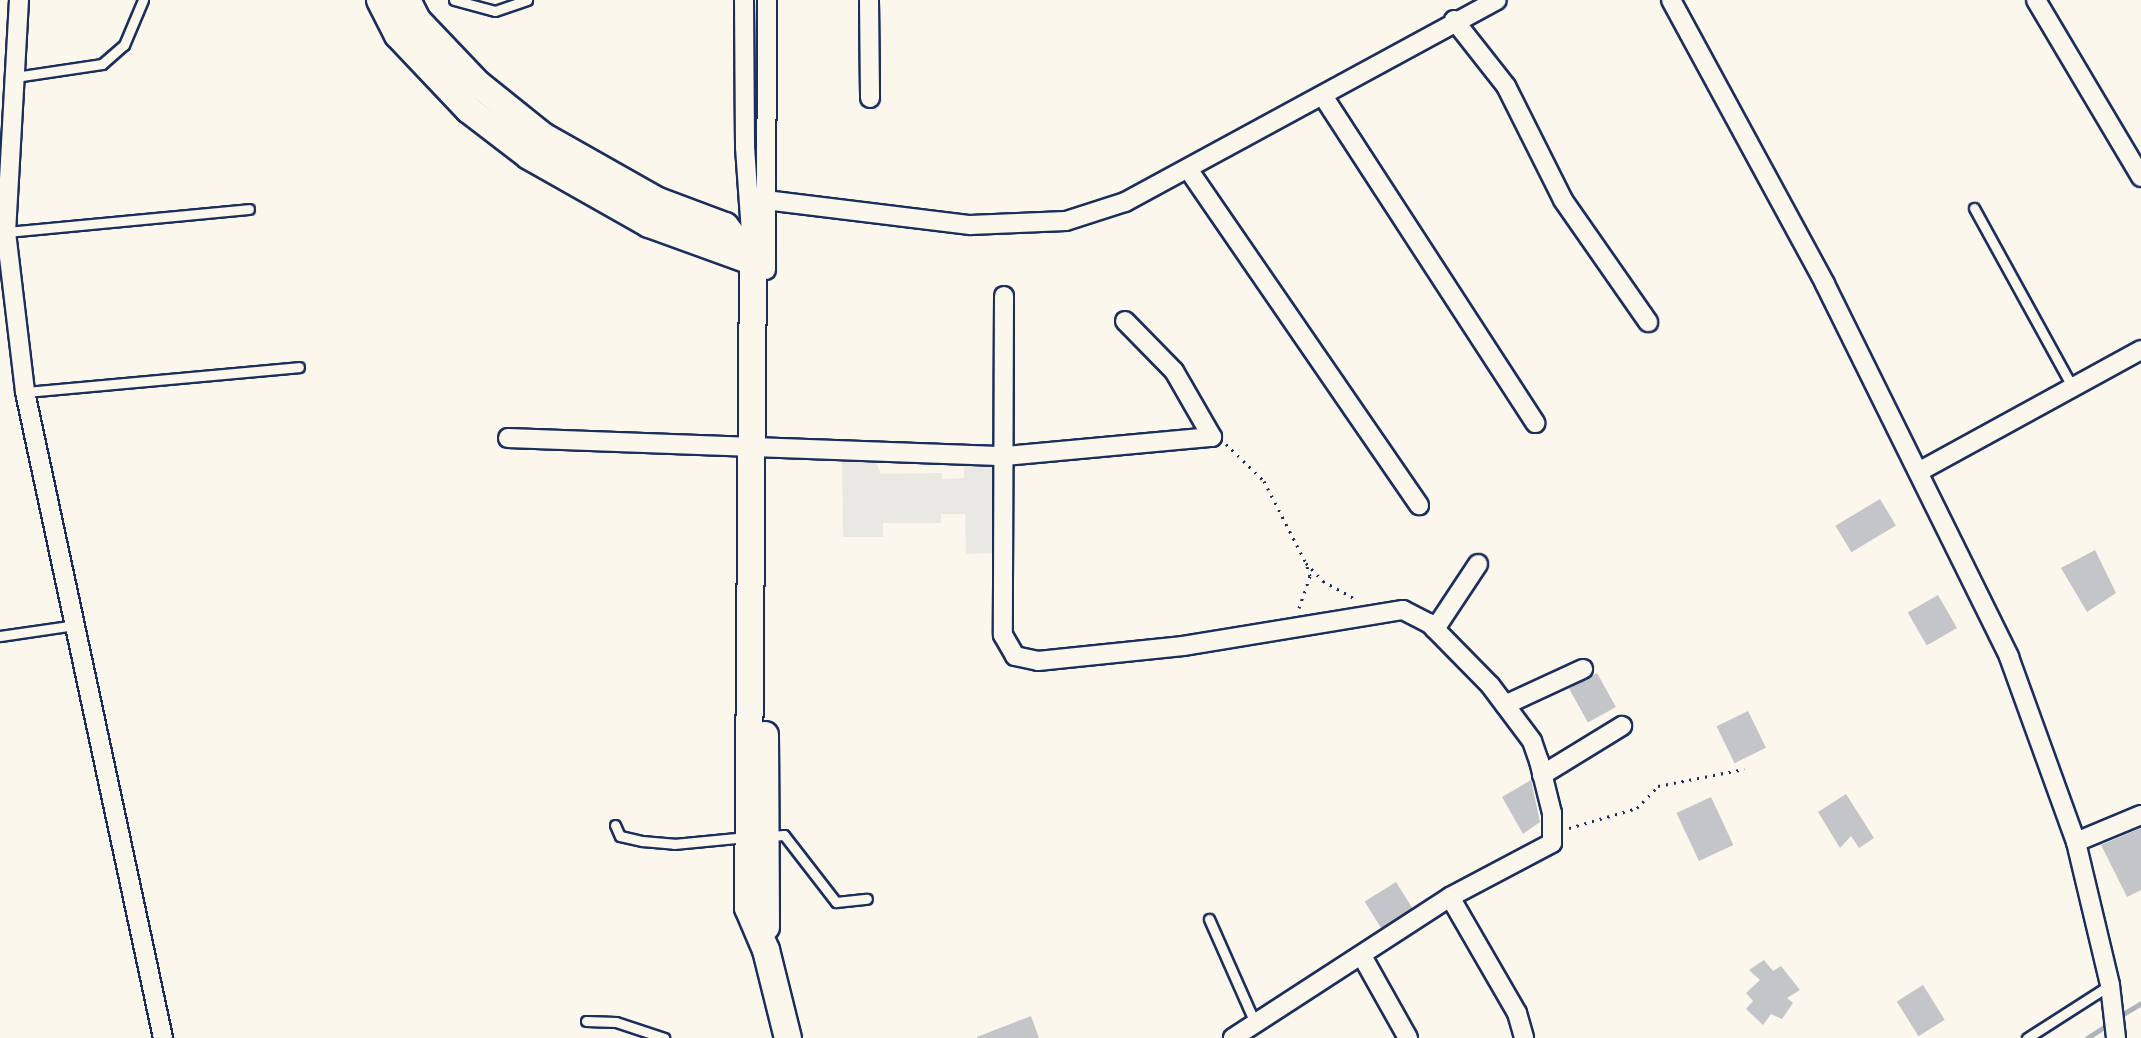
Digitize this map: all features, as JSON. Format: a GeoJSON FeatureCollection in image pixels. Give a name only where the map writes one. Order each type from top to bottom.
{"type":"FeatureCollection","features":[{"type":"Feature","properties":{"kind":"street"},"geometry":{"type":"LineString","coordinates":[[19,0],[3,231],[25,392],[163,1038]]}},
{"type":"Feature","properties":{"kind":"street"},"geometry":{"type":"LineString","coordinates":[[380,0],[398,35],[469,110],[529,156],[649,224],[760,266]]}},
{"type":"Feature","properties":{"kind":"street"},"geometry":{"type":"LineString","coordinates":[[407,0],[417,20],[478,84],[543,136],[658,201],[725,226],[760,266]]}},
{"type":"Feature","properties":{"kind":"street"},"geometry":{"type":"LineString","coordinates":[[744,0],[760,266],[756,837],[748,908],[766,950],[788,1038]]}},
{"type":"Feature","properties":{"kind":"street"},"geometry":{"type":"LineString","coordinates":[[758,200],[767,0]]}},
{"type":"Feature","properties":{"kind":"street"},"geometry":{"type":"LineString","coordinates":[[869,0],[870,98]]}},
{"type":"Feature","properties":{"kind":"street"},"geometry":{"type":"LineString","coordinates":[[758,200],[970,225],[1066,221],[1125,202],[1323,96],[1454,20],[1497,0]]}},
{"type":"Feature","properties":{"kind":"street"},"geometry":{"type":"LineString","coordinates":[[1671,0],[1920,471],[2009,657],[2076,842],[2111,994],[2116,1038]]}},
{"type":"Feature","properties":{"kind":"street"},"geometry":{"type":"LineString","coordinates":[[2036,0],[2141,177]]}},
{"type":"Feature","properties":{"kind":"street"},"geometry":{"type":"LineString","coordinates":[[1454,20],[1506,86],[1563,200],[1648,322]]}},
{"type":"Feature","properties":{"kind":"street"},"geometry":{"type":"LineString","coordinates":[[1323,96],[1535,423]]}},
{"type":"Feature","properties":{"kind":"street"},"geometry":{"type":"LineString","coordinates":[[1188,169],[1419,505]]}},
{"type":"Feature","properties":{"kind":"street"},"geometry":{"type":"LineString","coordinates":[[1004,296],[1006,456],[1003,635],[1015,656],[1052,659],[1274,631],[1403,610],[1435,629],[1505,705],[1532,741],[1542,775],[1552,843],[1450,897],[1259,1031],[1233,1038]]}},
{"type":"Feature","properties":{"kind":"street"},"geometry":{"type":"LineString","coordinates":[[508,438],[758,450],[1006,456],[1212,437],[1174,371],[1125,321]]}},
{"type":"Feature","properties":{"kind":"street"},"geometry":{"type":"LineString","coordinates":[[1920,471],[2141,350]]}},
{"type":"Feature","properties":{"kind":"street"},"geometry":{"type":"LineString","coordinates":[[1435,629],[1478,564]]}},
{"type":"Feature","properties":{"kind":"street"},"geometry":{"type":"LineString","coordinates":[[1505,705],[1583,669]]}},
{"type":"Feature","properties":{"kind":"street"},"geometry":{"type":"LineString","coordinates":[[1542,775],[1622,726]]}},
{"type":"Feature","properties":{"kind":"street"},"geometry":{"type":"LineString","coordinates":[[2076,842],[2141,815]]}},
{"type":"Feature","properties":{"kind":"street"},"geometry":{"type":"LineString","coordinates":[[1450,897],[1517,1013],[1524,1038]]}},
{"type":"Feature","properties":{"kind":"street"},"geometry":{"type":"LineString","coordinates":[[1362,956],[1408,1038]]}},
{"type":"Feature","properties":{"kind":"lane"},"geometry":{"type":"LineString","coordinates":[[15,77],[102,64],[124,45],[143,0]]}},
{"type":"Feature","properties":{"kind":"lane"},"geometry":{"type":"LineString","coordinates":[[454,0],[495,11],[527,0]]}},
{"type":"Feature","properties":{"kind":"lane"},"geometry":{"type":"LineString","coordinates":[[1974,208],[2072,386]]}},
{"type":"Feature","properties":{"kind":"lane"},"geometry":{"type":"LineString","coordinates":[[3,231],[249,209]]}},
{"type":"Feature","properties":{"kind":"lane"},"geometry":{"type":"LineString","coordinates":[[25,392],[299,367]]}},
{"type":"Feature","properties":{"kind":"lane"},"geometry":{"type":"LineString","coordinates":[[0,636],[77,625]]}},
{"type":"Feature","properties":{"kind":"lane"},"geometry":{"type":"LineString","coordinates":[[615,825],[620,836],[642,841],[784,835],[836,902],[867,899]]}},
{"type":"Feature","properties":{"kind":"lane"},"geometry":{"type":"LineString","coordinates":[[1209,919],[1259,1031]]}},
{"type":"Feature","properties":{"kind":"lane"},"geometry":{"type":"LineString","coordinates":[[2027,1038],[2111,994]]}},
{"type":"Feature","properties":{"kind":"lane"},"geometry":{"type":"LineString","coordinates":[[586,1021],[616,1022],[664,1038]]}},
{"type":"Feature","properties":{"kind":"path"},"geometry":{"type":"LineString","coordinates":[[1212,437],[1232,447],[1264,481],[1306,563],[1310,576],[1299,608],[1274,631]]}},
{"type":"Feature","properties":{"kind":"path"},"geometry":{"type":"LineString","coordinates":[[1306,563],[1323,581],[1380,614]]}},
{"type":"Feature","properties":{"kind":"path"},"geometry":{"type":"LineString","coordinates":[[1552,833],[1637,808],[1658,786],[1744,769]]}},
{"type":"Feature","properties":{"kind":"shaded area"},"geometry":{"type":"Polygon","coordinates":[[[964,457],[996,457],[998,553],[966,554],[965,514],[941,514],[941,523],[883,523],[883,537],[843,537],[842,458],[874,458],[881,474],[942,473],[942,479],[964,478],[964,457]]]}},
{"type":"Feature","properties":{"kind":"building"},"geometry":{"type":"Polygon","coordinates":[[[1880,499],[1896,526],[1851,552],[1835,526],[1880,499]]]}},
{"type":"Feature","properties":{"kind":"building"},"geometry":{"type":"Polygon","coordinates":[[[2095,550],[2116,593],[2087,612],[2061,568],[2095,550]]]}},
{"type":"Feature","properties":{"kind":"building"},"geometry":{"type":"Polygon","coordinates":[[[1938,595],[1957,628],[1927,645],[1908,612],[1938,595]]]}},
{"type":"Feature","properties":{"kind":"building"},"geometry":{"type":"Polygon","coordinates":[[[1597,673],[1616,707],[1588,723],[1569,689],[1597,673]]]}},
{"type":"Feature","properties":{"kind":"building"},"geometry":{"type":"Polygon","coordinates":[[[1748,711],[1766,748],[1735,763],[1717,726],[1748,711]]]}},
{"type":"Feature","properties":{"kind":"building"},"geometry":{"type":"Polygon","coordinates":[[[1531,780],[1540,822],[1523,834],[1502,797],[1531,780]]]}},
{"type":"Feature","properties":{"kind":"building"},"geometry":{"type":"Polygon","coordinates":[[[1846,794],[1874,838],[1859,848],[1851,836],[1840,848],[1818,812],[1846,794]]]}},
{"type":"Feature","properties":{"kind":"building"},"geometry":{"type":"Polygon","coordinates":[[[1711,797],[1733,845],[1699,861],[1677,813],[1711,797]]]}},
{"type":"Feature","properties":{"kind":"building"},"geometry":{"type":"Polygon","coordinates":[[[2141,828],[2141,890],[2127,897],[2101,845],[2141,828]]]}},
{"type":"Feature","properties":{"kind":"building"},"geometry":{"type":"Polygon","coordinates":[[[1396,882],[1412,908],[1381,928],[1365,902],[1396,882]]]}},
{"type":"Feature","properties":{"kind":"building"},"geometry":{"type":"Polygon","coordinates":[[[1764,960],[1773,971],[1781,966],[1800,990],[1787,998],[1793,1003],[1782,1019],[1771,1014],[1763,1025],[1746,1009],[1753,1001],[1746,993],[1760,980],[1749,970],[1764,960]]]}},
{"type":"Feature","properties":{"kind":"building"},"geometry":{"type":"Polygon","coordinates":[[[1923,985],[1945,1020],[1918,1036],[1897,1001],[1923,985]]]}},
{"type":"Feature","properties":{"kind":"building"},"geometry":{"type":"Polygon","coordinates":[[[1031,1016],[1039,1038],[977,1038],[977,1037],[1031,1016]]]}},
{"type":"Feature","properties":{"kind":"waterway"},"geometry":{"type":"LineString","coordinates":[[2118,1017],[2141,1003]]}},
{"type":"Feature","properties":{"kind":"waterway"},"geometry":{"type":"LineString","coordinates":[[2087,1038],[2110,1023]]}}]}
